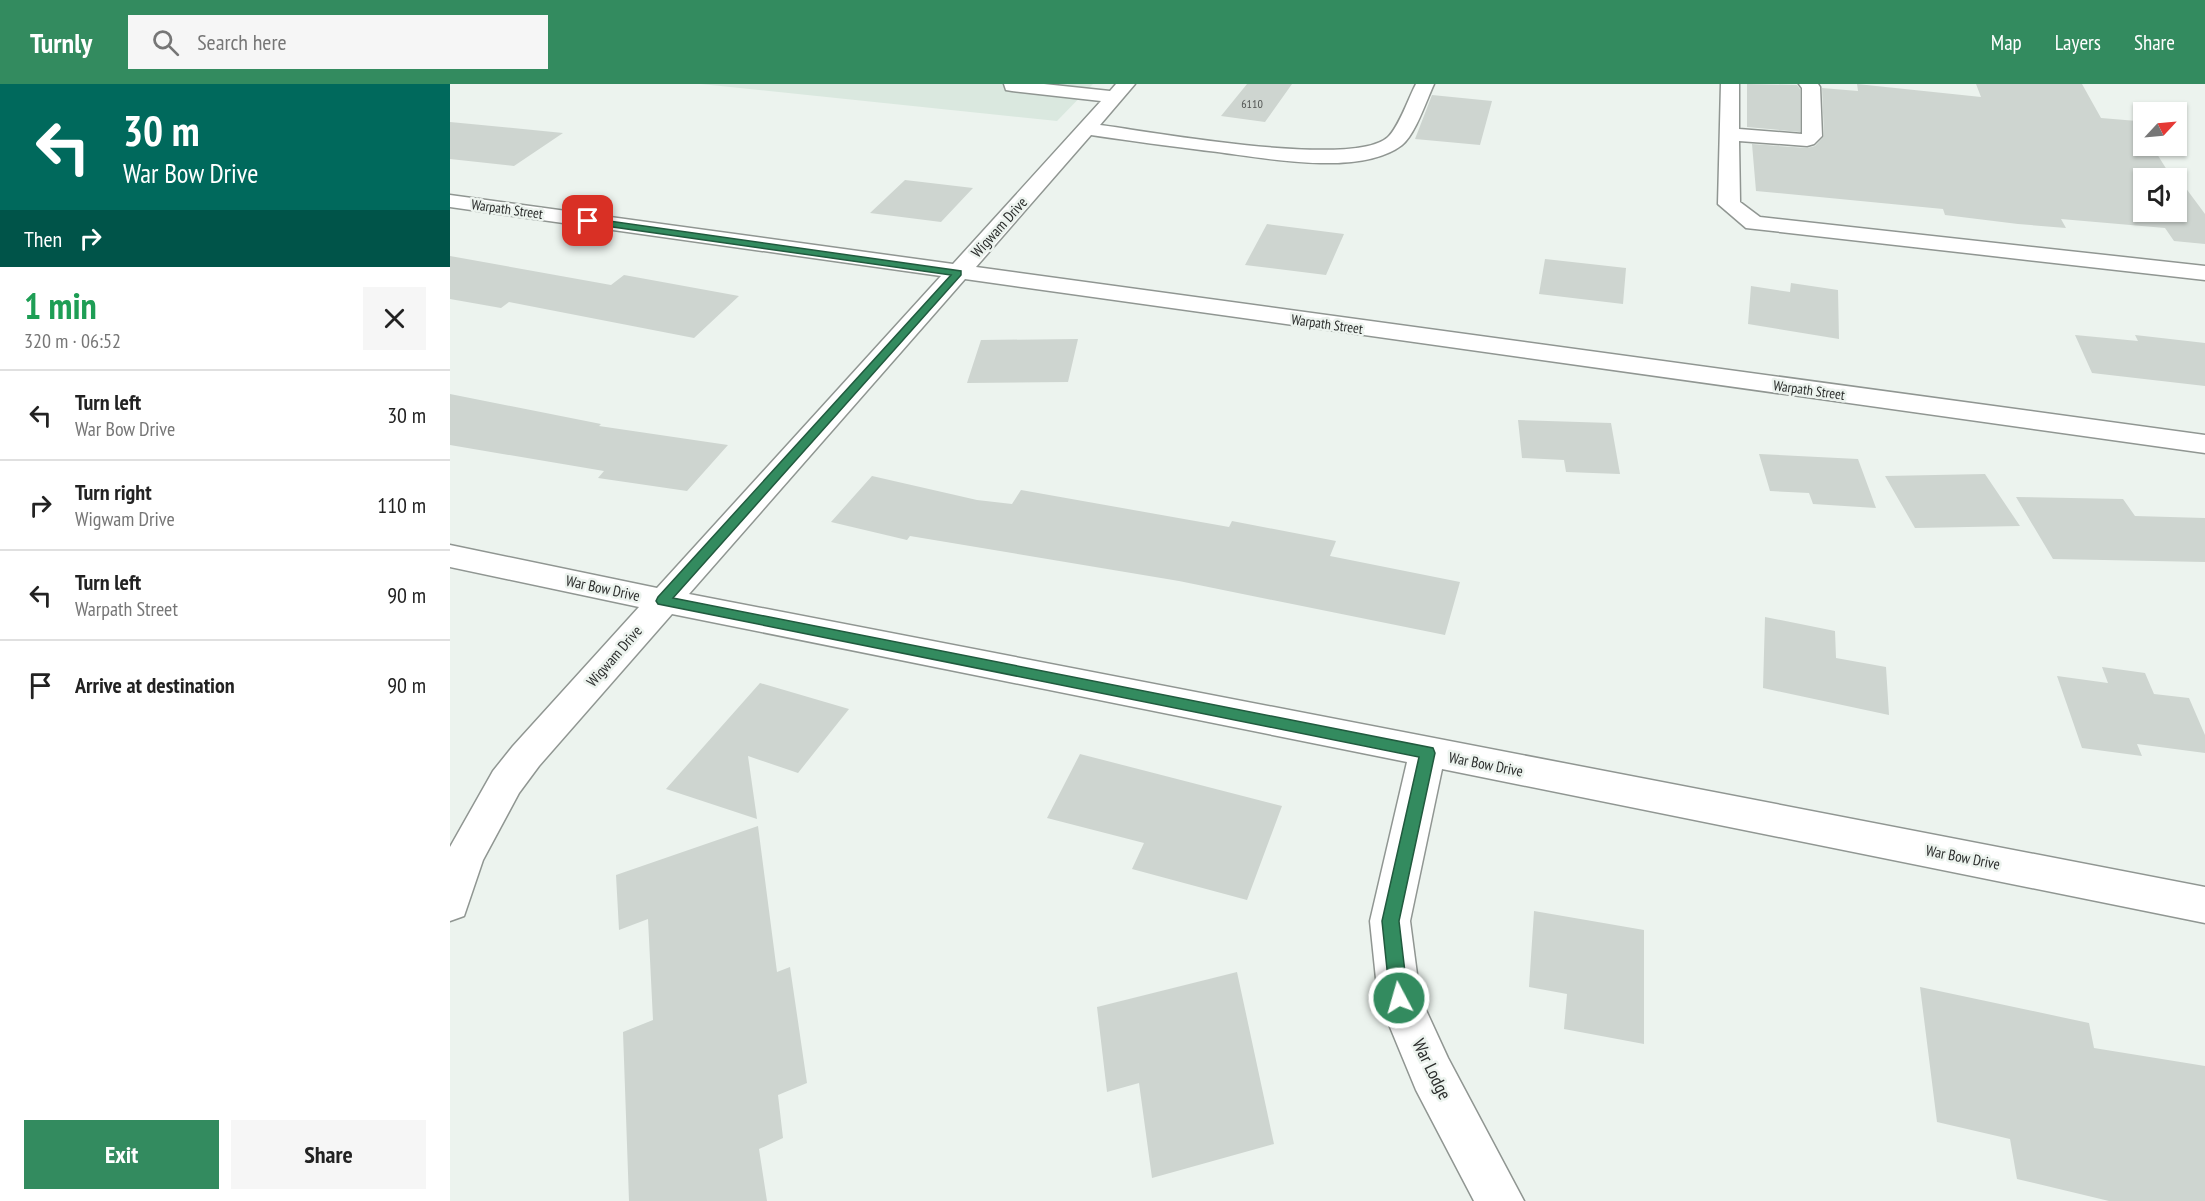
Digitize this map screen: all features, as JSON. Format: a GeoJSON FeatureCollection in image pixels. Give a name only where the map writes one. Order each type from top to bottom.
{"type":"FeatureCollection","features":[{"type":"Feature","properties":{"kind":"street"},"geometry":{"type":"LineString","coordinates":[[1086,129],[1304,156],[1345,156],[1380,151],[1398,139],[1425,84]]}},
{"type":"Feature","properties":{"kind":"street"},"geometry":{"type":"LineString","coordinates":[[1730,84],[1729,204],[1754,223],[2205,273]]}},
{"type":"Feature","properties":{"kind":"street"},"geometry":{"type":"LineString","coordinates":[[1729,134],[1807,140],[1812,136],[1811,87],[1808,84]]}},
{"type":"Feature","properties":{"kind":"street"},"geometry":{"type":"LineString","coordinates":[[1012,86],[1121,90]]}},
{"type":"Feature","properties":{"kind":"street","name":"Wigwam Drive"},"geometry":{"type":"LineString","coordinates":[[450,903],[465,856],[506,782],[526,756],[1121,90]]}},
{"type":"Feature","properties":{"kind":"street","name":"Warpath Street"},"geometry":{"type":"LineString","coordinates":[[450,201],[2205,444]]}},
{"type":"Feature","properties":{"kind":"street","name":"War Bow Drive"},"geometry":{"type":"LineString","coordinates":[[450,556],[663,601],[1427,753],[2205,905]]}},
{"type":"Feature","properties":{"kind":"street","name":"War Lodge"},"geometry":{"type":"LineString","coordinates":[[1427,753],[1390,921],[1399,998],[1432,1074],[1500,1201]]}},
{"type":"Feature","properties":{"kind":"shaded area"},"geometry":{"type":"Polygon","coordinates":[[[701,84],[1093,84],[1057,121],[701,84]]]}},
{"type":"Feature","properties":{"kind":"building"},"geometry":{"type":"Polygon","coordinates":[[[1247,84],[1292,84],[1265,122],[1221,116],[1247,84]]]}},
{"type":"Feature","properties":{"kind":"building"},"geometry":{"type":"Polygon","coordinates":[[[1747,84],[1797,85],[1800,89],[1800,132],[1747,127],[1747,84]]]}},
{"type":"Feature","properties":{"kind":"building"},"geometry":{"type":"Polygon","coordinates":[[[1857,84],[1981,97],[1976,84],[2082,84],[2101,118],[2133,121],[2133,156],[2158,156],[2166,168],[2133,168],[2133,222],[2187,222],[2187,190],[2205,214],[2205,244],[2174,241],[2165,228],[2061,219],[2066,228],[2018,224],[1945,215],[1943,209],[1756,191],[1752,144],[1807,148],[1815,146],[1824,136],[1822,88],[1858,91],[1857,84]]]}},
{"type":"Feature","properties":{"kind":"building"},"geometry":{"type":"Polygon","coordinates":[[[1432,95],[1492,101],[1480,145],[1415,139],[1432,95]]]}},
{"type":"Feature","properties":{"kind":"building"},"geometry":{"type":"Polygon","coordinates":[[[450,122],[563,133],[514,166],[450,159],[450,122]]]}},
{"type":"Feature","properties":{"kind":"building"},"geometry":{"type":"Polygon","coordinates":[[[905,180],[973,188],[941,222],[870,213],[905,180]]]}},
{"type":"Feature","properties":{"kind":"building"},"geometry":{"type":"Polygon","coordinates":[[[1267,224],[1344,234],[1326,275],[1245,265],[1267,224]]]}},
{"type":"Feature","properties":{"kind":"building"},"geometry":{"type":"Polygon","coordinates":[[[450,256],[611,285],[624,275],[739,296],[694,338],[509,302],[501,308],[450,299],[450,256]]]}},
{"type":"Feature","properties":{"kind":"building"},"geometry":{"type":"Polygon","coordinates":[[[1545,259],[1626,268],[1623,304],[1539,294],[1545,259]]]}},
{"type":"Feature","properties":{"kind":"building"},"geometry":{"type":"Polygon","coordinates":[[[1791,283],[1838,290],[1839,339],[1748,324],[1751,286],[1790,292],[1791,283]]]}},
{"type":"Feature","properties":{"kind":"building"},"geometry":{"type":"Polygon","coordinates":[[[2075,335],[2138,341],[2135,335],[2205,343],[2205,386],[2092,373],[2075,335]]]}},
{"type":"Feature","properties":{"kind":"building"},"geometry":{"type":"Polygon","coordinates":[[[1078,339],[1068,382],[967,383],[981,340],[1078,339]]]}},
{"type":"Feature","properties":{"kind":"building"},"geometry":{"type":"Polygon","coordinates":[[[450,394],[601,424],[599,426],[728,445],[687,491],[598,478],[604,471],[450,445],[450,394]]]}},
{"type":"Feature","properties":{"kind":"building"},"geometry":{"type":"Polygon","coordinates":[[[1518,420],[1611,423],[1620,474],[1566,472],[1564,460],[1522,458],[1518,420]]]}},
{"type":"Feature","properties":{"kind":"building"},"geometry":{"type":"Polygon","coordinates":[[[1759,454],[1858,459],[1876,508],[1813,504],[1809,493],[1770,491],[1759,454]]]}},
{"type":"Feature","properties":{"kind":"building"},"geometry":{"type":"Polygon","coordinates":[[[1985,474],[2020,526],[1915,528],[1885,476],[1985,474]]]}},
{"type":"Feature","properties":{"kind":"building"},"geometry":{"type":"Polygon","coordinates":[[[872,476],[977,500],[1012,504],[1021,490],[1229,527],[1232,521],[1336,541],[1330,556],[1460,582],[1445,635],[1179,581],[910,536],[907,540],[831,522],[872,476]]]}},
{"type":"Feature","properties":{"kind":"building"},"geometry":{"type":"Polygon","coordinates":[[[2016,497],[2123,499],[2135,516],[2205,518],[2205,562],[2053,559],[2016,497]]]}},
{"type":"Feature","properties":{"kind":"building"},"geometry":{"type":"Polygon","coordinates":[[[1765,617],[1835,631],[1836,658],[1886,667],[1889,715],[1763,688],[1765,617]]]}},
{"type":"Feature","properties":{"kind":"building"},"geometry":{"type":"Polygon","coordinates":[[[2102,667],[2145,673],[2154,694],[2189,698],[2205,735],[2205,753],[2137,744],[2142,756],[2082,748],[2057,676],[2108,683],[2102,667]]]}},
{"type":"Feature","properties":{"kind":"building"},"geometry":{"type":"Polygon","coordinates":[[[760,683],[849,709],[798,773],[748,756],[757,819],[666,789],[760,683]]]}},
{"type":"Feature","properties":{"kind":"building"},"geometry":{"type":"Polygon","coordinates":[[[1080,754],[1282,806],[1247,900],[1132,869],[1144,843],[1047,818],[1080,754]]]}},
{"type":"Feature","properties":{"kind":"building"},"geometry":{"type":"Polygon","coordinates":[[[758,826],[777,972],[790,967],[807,1083],[778,1095],[783,1138],[759,1149],[767,1201],[629,1201],[623,1032],[653,1020],[648,919],[619,930],[616,875],[758,826]]]}},
{"type":"Feature","properties":{"kind":"building"},"geometry":{"type":"Polygon","coordinates":[[[1534,911],[1644,930],[1644,1044],[1564,1029],[1567,994],[1529,987],[1534,911]]]}},
{"type":"Feature","properties":{"kind":"building"},"geometry":{"type":"Polygon","coordinates":[[[1237,972],[1274,1144],[1152,1178],[1139,1083],[1107,1092],[1097,1007],[1237,972]]]}},
{"type":"Feature","properties":{"kind":"building"},"geometry":{"type":"Polygon","coordinates":[[[1920,987],[2089,1023],[2094,1048],[2205,1066],[2205,1201],[2109,1201],[2017,1179],[2010,1139],[1937,1122],[1920,987]]]}},
{"type":"Feature","properties":{"kind":"route"},"geometry":{"type":"LineString","coordinates":[[588,221],[957,273],[663,601],[1427,753],[1390,921],[1399,998]]}}]}
